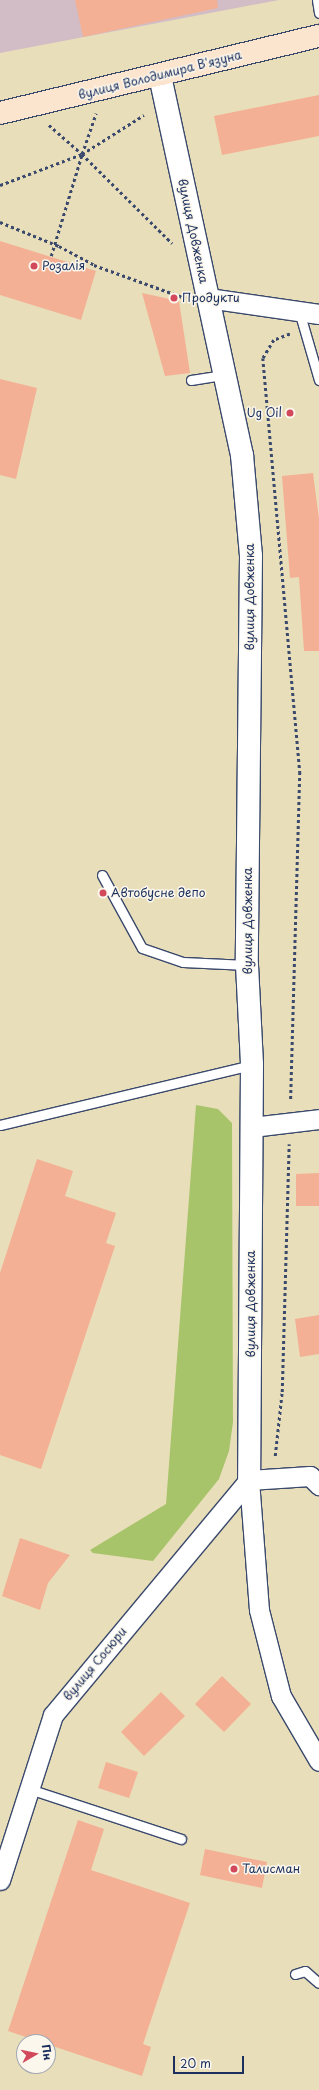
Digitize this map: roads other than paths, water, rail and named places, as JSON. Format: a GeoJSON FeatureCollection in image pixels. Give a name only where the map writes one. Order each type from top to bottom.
{"type":"FeatureCollection","features":[{"type":"Feature","properties":{"kind":"main road","name":"вулиця Володимира В'язуна"},"geometry":{"type":"LineString","coordinates":[[0,113],[160,76],[319,36]]}},
{"type":"Feature","properties":{"kind":"street","name":"вулиця Довженка"},"geometry":{"type":"LineString","coordinates":[[160,76],[242,455],[251,556],[247,965],[252,1065],[249,1480],[259,1610],[281,1696],[319,1761]]}},
{"type":"Feature","properties":{"kind":"street"},"geometry":{"type":"LineString","coordinates":[[209,303],[319,314]]}},
{"type":"Feature","properties":{"kind":"street"},"geometry":{"type":"LineString","coordinates":[[252,1127],[290,1124],[319,1119]]}},
{"type":"Feature","properties":{"kind":"street"},"geometry":{"type":"LineString","coordinates":[[249,1480],[310,1476],[319,1486]]}},
{"type":"Feature","properties":{"kind":"street","name":"вулиця Сосюри"},"geometry":{"type":"LineString","coordinates":[[0,1880],[53,1715],[249,1480]]}},
{"type":"Feature","properties":{"kind":"lane"},"geometry":{"type":"LineString","coordinates":[[317,0],[319,13]]}},
{"type":"Feature","properties":{"kind":"lane"},"geometry":{"type":"LineString","coordinates":[[299,311],[319,380]]}},
{"type":"Feature","properties":{"kind":"lane"},"geometry":{"type":"LineString","coordinates":[[191,380],[224,374]]}},
{"type":"Feature","properties":{"kind":"lane"},"geometry":{"type":"LineString","coordinates":[[102,875],[142,948],[183,962],[247,965]]}},
{"type":"Feature","properties":{"kind":"lane"},"geometry":{"type":"LineString","coordinates":[[0,1126],[252,1065]]}},
{"type":"Feature","properties":{"kind":"lane"},"geometry":{"type":"LineString","coordinates":[[29,1790],[181,1839]]}},
{"type":"Feature","properties":{"kind":"lane"},"geometry":{"type":"LineString","coordinates":[[294,1974],[305,1971],[319,1983]]}},
{"type":"Feature","properties":{"kind":"place","name":"Розалія"},"geometry":{"type":"Point","coordinates":[34,266]}},
{"type":"Feature","properties":{"kind":"place","name":"Продукти"},"geometry":{"type":"Point","coordinates":[174,298]}},
{"type":"Feature","properties":{"kind":"place","name":"Ug Oil"},"geometry":{"type":"Point","coordinates":[290,413]}},
{"type":"Feature","properties":{"kind":"place","name":"Автобусне депо"},"geometry":{"type":"Point","coordinates":[103,893]}},
{"type":"Feature","properties":{"kind":"place","name":"Талисман"},"geometry":{"type":"Point","coordinates":[234,1869]}}]}
